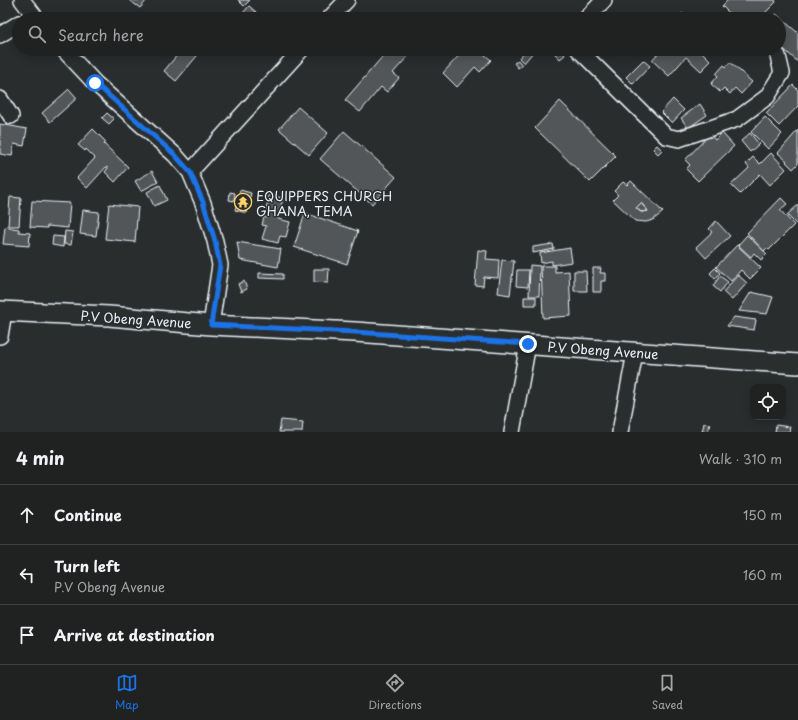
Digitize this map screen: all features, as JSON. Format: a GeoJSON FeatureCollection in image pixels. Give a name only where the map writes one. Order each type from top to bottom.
{"type":"FeatureCollection","features":[{"type":"Feature","properties":{"kind":"main road","name":"P.V Obeng Avenue"},"geometry":{"type":"LineString","coordinates":[[2,311],[109,316],[211,325],[355,332],[798,364]]}},
{"type":"Feature","properties":{"kind":"street"},"geometry":{"type":"LineString","coordinates":[[22,0],[29,12]]}},
{"type":"Feature","properties":{"kind":"street"},"geometry":{"type":"LineString","coordinates":[[336,12],[347,0]]}},
{"type":"Feature","properties":{"kind":"street"},"geometry":{"type":"LineString","coordinates":[[593,12],[604,0]]}},
{"type":"Feature","properties":{"kind":"street"},"geometry":{"type":"LineString","coordinates":[[0,35],[12,27]]}},
{"type":"Feature","properties":{"kind":"street"},"geometry":{"type":"LineString","coordinates":[[70,56],[95,83],[175,155],[190,172],[203,202],[215,241],[220,265],[211,325]]}},
{"type":"Feature","properties":{"kind":"street"},"geometry":{"type":"LineString","coordinates":[[190,172],[296,56]]}},
{"type":"Feature","properties":{"kind":"street"},"geometry":{"type":"LineString","coordinates":[[585,56],[666,136],[679,139],[737,119],[767,97],[782,73],[778,56]]}},
{"type":"Feature","properties":{"kind":"street"},"geometry":{"type":"LineString","coordinates":[[0,99],[11,116]]}},
{"type":"Feature","properties":{"kind":"street"},"geometry":{"type":"LineString","coordinates":[[0,336],[2,311]]}},
{"type":"Feature","properties":{"kind":"street"},"geometry":{"type":"LineString","coordinates":[[512,432],[528,344]]}},
{"type":"Feature","properties":{"kind":"street"},"geometry":{"type":"LineString","coordinates":[[620,432],[635,353]]}},
{"type":"Feature","properties":{"kind":"building"},"geometry":{"type":"Polygon","coordinates":[[[129,0],[147,0],[140,8],[129,0]]]}},
{"type":"Feature","properties":{"kind":"building"},"geometry":{"type":"Polygon","coordinates":[[[238,0],[250,0],[244,6],[238,0]]]}},
{"type":"Feature","properties":{"kind":"building"},"geometry":{"type":"Polygon","coordinates":[[[728,0],[775,0],[776,2],[766,12],[728,12],[722,6],[728,0]]]}},
{"type":"Feature","properties":{"kind":"building"},"geometry":{"type":"Polygon","coordinates":[[[249,6],[256,12],[244,12],[249,6]]]}},
{"type":"Feature","properties":{"kind":"building"},"geometry":{"type":"Polygon","coordinates":[[[786,23],[798,33],[798,62],[786,51],[786,23]]]}},
{"type":"Feature","properties":{"kind":"building"},"geometry":{"type":"Polygon","coordinates":[[[176,56],[197,56],[176,81],[164,71],[176,56]]]}},
{"type":"Feature","properties":{"kind":"building"},"geometry":{"type":"Polygon","coordinates":[[[383,56],[408,56],[393,73],[399,78],[387,92],[381,87],[360,112],[345,100],[383,56]]]}},
{"type":"Feature","properties":{"kind":"building"},"geometry":{"type":"Polygon","coordinates":[[[458,56],[486,56],[491,60],[480,72],[475,67],[457,87],[443,73],[458,56]]]}},
{"type":"Feature","properties":{"kind":"building"},"geometry":{"type":"Polygon","coordinates":[[[521,56],[530,56],[524,63],[519,58],[521,56]]]}},
{"type":"Feature","properties":{"kind":"building"},"geometry":{"type":"Polygon","coordinates":[[[557,56],[564,56],[560,59],[557,56]]]}},
{"type":"Feature","properties":{"kind":"building"},"geometry":{"type":"Polygon","coordinates":[[[656,56],[706,56],[711,61],[701,71],[686,57],[669,76],[652,60],[656,56]]]}},
{"type":"Feature","properties":{"kind":"building"},"geometry":{"type":"Polygon","coordinates":[[[518,60],[522,65],[518,68],[514,63],[518,60]]]}},
{"type":"Feature","properties":{"kind":"building"},"geometry":{"type":"Polygon","coordinates":[[[643,60],[650,66],[633,84],[626,77],[643,60]]]}},
{"type":"Feature","properties":{"kind":"building"},"geometry":{"type":"Polygon","coordinates":[[[730,62],[752,82],[741,94],[735,88],[730,94],[724,88],[720,92],[711,84],[718,76],[716,74],[724,65],[726,67],[730,62]]]}},
{"type":"Feature","properties":{"kind":"building"},"geometry":{"type":"Polygon","coordinates":[[[793,85],[798,90],[798,106],[779,126],[766,113],[793,85]]]}},
{"type":"Feature","properties":{"kind":"building"},"geometry":{"type":"Polygon","coordinates":[[[69,89],[77,98],[50,122],[42,113],[69,89]]]}},
{"type":"Feature","properties":{"kind":"building"},"geometry":{"type":"Polygon","coordinates":[[[673,99],[684,110],[672,123],[661,112],[673,99]]]}},
{"type":"Feature","properties":{"kind":"building"},"geometry":{"type":"Polygon","coordinates":[[[560,101],[616,156],[590,182],[535,128],[560,101]]]}},
{"type":"Feature","properties":{"kind":"building"},"geometry":{"type":"Polygon","coordinates":[[[700,104],[707,115],[688,128],[681,118],[700,104]]]}},
{"type":"Feature","properties":{"kind":"building"},"geometry":{"type":"Polygon","coordinates":[[[298,107],[328,133],[309,155],[279,129],[298,107]]]}},
{"type":"Feature","properties":{"kind":"building"},"geometry":{"type":"Polygon","coordinates":[[[107,113],[114,119],[109,124],[102,118],[107,113]]]}},
{"type":"Feature","properties":{"kind":"building"},"geometry":{"type":"Polygon","coordinates":[[[765,117],[782,134],[768,149],[751,132],[765,117]]]}},
{"type":"Feature","properties":{"kind":"building"},"geometry":{"type":"Polygon","coordinates":[[[0,124],[27,129],[24,146],[14,144],[12,156],[0,154],[0,124]]]}},
{"type":"Feature","properties":{"kind":"building"},"geometry":{"type":"Polygon","coordinates":[[[93,129],[106,142],[104,144],[128,167],[115,182],[105,172],[108,168],[106,167],[87,188],[77,178],[95,158],[86,149],[85,151],[78,145],[93,129]]]}},
{"type":"Feature","properties":{"kind":"building"},"geometry":{"type":"Polygon","coordinates":[[[798,130],[798,164],[793,169],[778,153],[798,130]]]}},
{"type":"Feature","properties":{"kind":"building"},"geometry":{"type":"Polygon","coordinates":[[[344,131],[396,177],[372,204],[320,159],[344,131]]]}},
{"type":"Feature","properties":{"kind":"building"},"geometry":{"type":"Polygon","coordinates":[[[722,133],[734,146],[698,181],[686,169],[690,165],[685,160],[710,134],[715,140],[722,133]]]}},
{"type":"Feature","properties":{"kind":"building"},"geometry":{"type":"Polygon","coordinates":[[[750,133],[759,144],[750,152],[741,141],[750,133]]]}},
{"type":"Feature","properties":{"kind":"building"},"geometry":{"type":"Polygon","coordinates":[[[657,145],[662,150],[658,154],[653,149],[657,145]]]}},
{"type":"Feature","properties":{"kind":"building"},"geometry":{"type":"Polygon","coordinates":[[[771,153],[786,169],[770,185],[760,174],[740,194],[731,185],[749,168],[746,164],[753,157],[760,164],[771,153]]]}},
{"type":"Feature","properties":{"kind":"building"},"geometry":{"type":"Polygon","coordinates":[[[152,171],[158,182],[141,191],[135,181],[152,171]]]}},
{"type":"Feature","properties":{"kind":"building"},"geometry":{"type":"Polygon","coordinates":[[[631,181],[663,212],[653,220],[646,222],[635,221],[613,200],[618,195],[614,191],[623,182],[627,185],[631,181]],[[641,203],[636,208],[641,212],[648,211],[641,203]]]}},
{"type":"Feature","properties":{"kind":"building"},"geometry":{"type":"Polygon","coordinates":[[[160,185],[167,200],[154,206],[147,192],[160,185]]]}},
{"type":"Feature","properties":{"kind":"building","name":"EQUIPPERS CHURCH GHANA, TEMA"},"geometry":{"type":"Polygon","coordinates":[[[240,190],[251,193],[247,213],[235,210],[240,190]]]}},
{"type":"Feature","properties":{"kind":"building"},"geometry":{"type":"Polygon","coordinates":[[[230,192],[235,193],[234,201],[229,200],[230,192]]]}},
{"type":"Feature","properties":{"kind":"building"},"geometry":{"type":"Polygon","coordinates":[[[269,195],[283,198],[278,219],[290,222],[286,237],[280,236],[278,243],[262,239],[266,226],[262,225],[264,217],[268,218],[270,211],[266,210],[269,195]]]}},
{"type":"Feature","properties":{"kind":"building"},"geometry":{"type":"Polygon","coordinates":[[[10,197],[21,198],[19,226],[8,226],[10,197]]]}},
{"type":"Feature","properties":{"kind":"building"},"geometry":{"type":"Polygon","coordinates":[[[781,198],[787,204],[780,210],[794,225],[769,250],[767,248],[764,251],[747,233],[781,198]]]}},
{"type":"Feature","properties":{"kind":"building"},"geometry":{"type":"Polygon","coordinates":[[[32,201],[70,203],[68,228],[47,226],[47,228],[30,227],[32,201]]]}},
{"type":"Feature","properties":{"kind":"building"},"geometry":{"type":"Polygon","coordinates":[[[641,203],[648,211],[641,212],[636,208],[641,203]]]}},
{"type":"Feature","properties":{"kind":"building"},"geometry":{"type":"Polygon","coordinates":[[[109,204],[138,207],[135,242],[105,239],[109,204]]]}},
{"type":"Feature","properties":{"kind":"building"},"geometry":{"type":"Polygon","coordinates":[[[798,205],[798,226],[787,215],[798,205]]]}},
{"type":"Feature","properties":{"kind":"building"},"geometry":{"type":"Polygon","coordinates":[[[83,210],[99,212],[96,236],[80,234],[83,210]]]}},
{"type":"Feature","properties":{"kind":"building"},"geometry":{"type":"Polygon","coordinates":[[[305,213],[358,231],[347,264],[294,247],[305,213]]]}},
{"type":"Feature","properties":{"kind":"building"},"geometry":{"type":"Polygon","coordinates":[[[716,221],[730,236],[706,258],[696,247],[712,232],[709,229],[716,221]]]}},
{"type":"Feature","properties":{"kind":"building"},"geometry":{"type":"Polygon","coordinates":[[[5,227],[19,229],[19,232],[30,233],[29,246],[3,244],[5,227]]]}},
{"type":"Feature","properties":{"kind":"building"},"geometry":{"type":"Polygon","coordinates":[[[65,231],[73,232],[71,245],[64,244],[65,231]]]}},
{"type":"Feature","properties":{"kind":"building"},"geometry":{"type":"Polygon","coordinates":[[[747,235],[767,254],[761,260],[754,253],[751,257],[738,245],[747,235]]]}},
{"type":"Feature","properties":{"kind":"building"},"geometry":{"type":"Polygon","coordinates":[[[53,236],[64,237],[63,247],[52,245],[53,236]]]}},
{"type":"Feature","properties":{"kind":"building"},"geometry":{"type":"Polygon","coordinates":[[[237,242],[281,249],[278,267],[240,260],[237,242]]]}},
{"type":"Feature","properties":{"kind":"building"},"geometry":{"type":"Polygon","coordinates":[[[553,244],[554,249],[533,253],[533,247],[553,244]]]}},
{"type":"Feature","properties":{"kind":"building"},"geometry":{"type":"Polygon","coordinates":[[[737,245],[761,268],[750,279],[741,270],[731,281],[716,267],[737,245]]]}},
{"type":"Feature","properties":{"kind":"building"},"geometry":{"type":"Polygon","coordinates":[[[570,248],[572,262],[552,265],[552,261],[541,263],[540,253],[570,248]]]}},
{"type":"Feature","properties":{"kind":"building"},"geometry":{"type":"Polygon","coordinates":[[[478,250],[487,251],[486,259],[499,260],[498,278],[484,277],[483,286],[475,285],[478,250]]]}},
{"type":"Feature","properties":{"kind":"building"},"geometry":{"type":"Polygon","coordinates":[[[502,260],[514,261],[510,295],[498,293],[502,260]]]}},
{"type":"Feature","properties":{"kind":"building"},"geometry":{"type":"Polygon","coordinates":[[[530,265],[540,266],[539,296],[529,296],[530,265]]]}},
{"type":"Feature","properties":{"kind":"building"},"geometry":{"type":"Polygon","coordinates":[[[541,266],[555,266],[555,272],[569,271],[571,316],[543,318],[541,266]]]}},
{"type":"Feature","properties":{"kind":"building"},"geometry":{"type":"Polygon","coordinates":[[[593,268],[601,268],[600,273],[605,273],[605,281],[601,281],[601,292],[593,292],[593,268]]]}},
{"type":"Feature","properties":{"kind":"building"},"geometry":{"type":"Polygon","coordinates":[[[715,268],[720,273],[715,279],[710,273],[715,268]]]}},
{"type":"Feature","properties":{"kind":"building"},"geometry":{"type":"Polygon","coordinates":[[[314,269],[329,269],[328,283],[314,282],[314,269]]]}},
{"type":"Feature","properties":{"kind":"building"},"geometry":{"type":"Polygon","coordinates":[[[517,270],[529,270],[528,287],[516,286],[517,270]]]}},
{"type":"Feature","properties":{"kind":"building"},"geometry":{"type":"Polygon","coordinates":[[[574,271],[586,271],[587,291],[574,291],[574,271]]]}},
{"type":"Feature","properties":{"kind":"building"},"geometry":{"type":"Polygon","coordinates":[[[259,273],[283,274],[283,279],[259,278],[259,273]]]}},
{"type":"Feature","properties":{"kind":"building"},"geometry":{"type":"Polygon","coordinates":[[[738,275],[747,283],[732,300],[723,292],[738,275]]]}},
{"type":"Feature","properties":{"kind":"building"},"geometry":{"type":"Polygon","coordinates":[[[720,276],[728,282],[720,292],[713,286],[720,276]]]}},
{"type":"Feature","properties":{"kind":"building"},"geometry":{"type":"Polygon","coordinates":[[[244,281],[247,289],[241,292],[238,284],[244,281]]]}},
{"type":"Feature","properties":{"kind":"building"},"geometry":{"type":"Polygon","coordinates":[[[751,292],[773,297],[767,314],[739,311],[751,292]]]}},
{"type":"Feature","properties":{"kind":"building"},"geometry":{"type":"Polygon","coordinates":[[[524,297],[536,297],[536,305],[524,305],[524,297]]]}},
{"type":"Feature","properties":{"kind":"building"},"geometry":{"type":"Polygon","coordinates":[[[734,317],[756,320],[754,330],[727,326],[734,317]]]}},
{"type":"Feature","properties":{"kind":"building"},"geometry":{"type":"Polygon","coordinates":[[[281,420],[303,422],[302,432],[279,432],[281,420]]]}},
{"type":"Feature","properties":{"kind":"building"},"geometry":{"type":"Polygon","coordinates":[[[704,423],[710,424],[708,432],[702,432],[704,423]]]}},
{"type":"Feature","properties":{"kind":"building"},"geometry":{"type":"Polygon","coordinates":[[[776,425],[790,427],[789,432],[775,432],[776,425]]]}},
{"type":"Feature","properties":{"kind":"place","name":"EQUIPPERS CHURCH GHANA, TEMA"},"geometry":{"type":"Point","coordinates":[243,202]}},
{"type":"Feature","properties":{"kind":"route"},"geometry":{"type":"LineString","coordinates":[[95,83],[140,122],[175,155],[190,172],[203,202],[215,241],[220,265],[211,325],[355,332],[528,344]]}}]}
